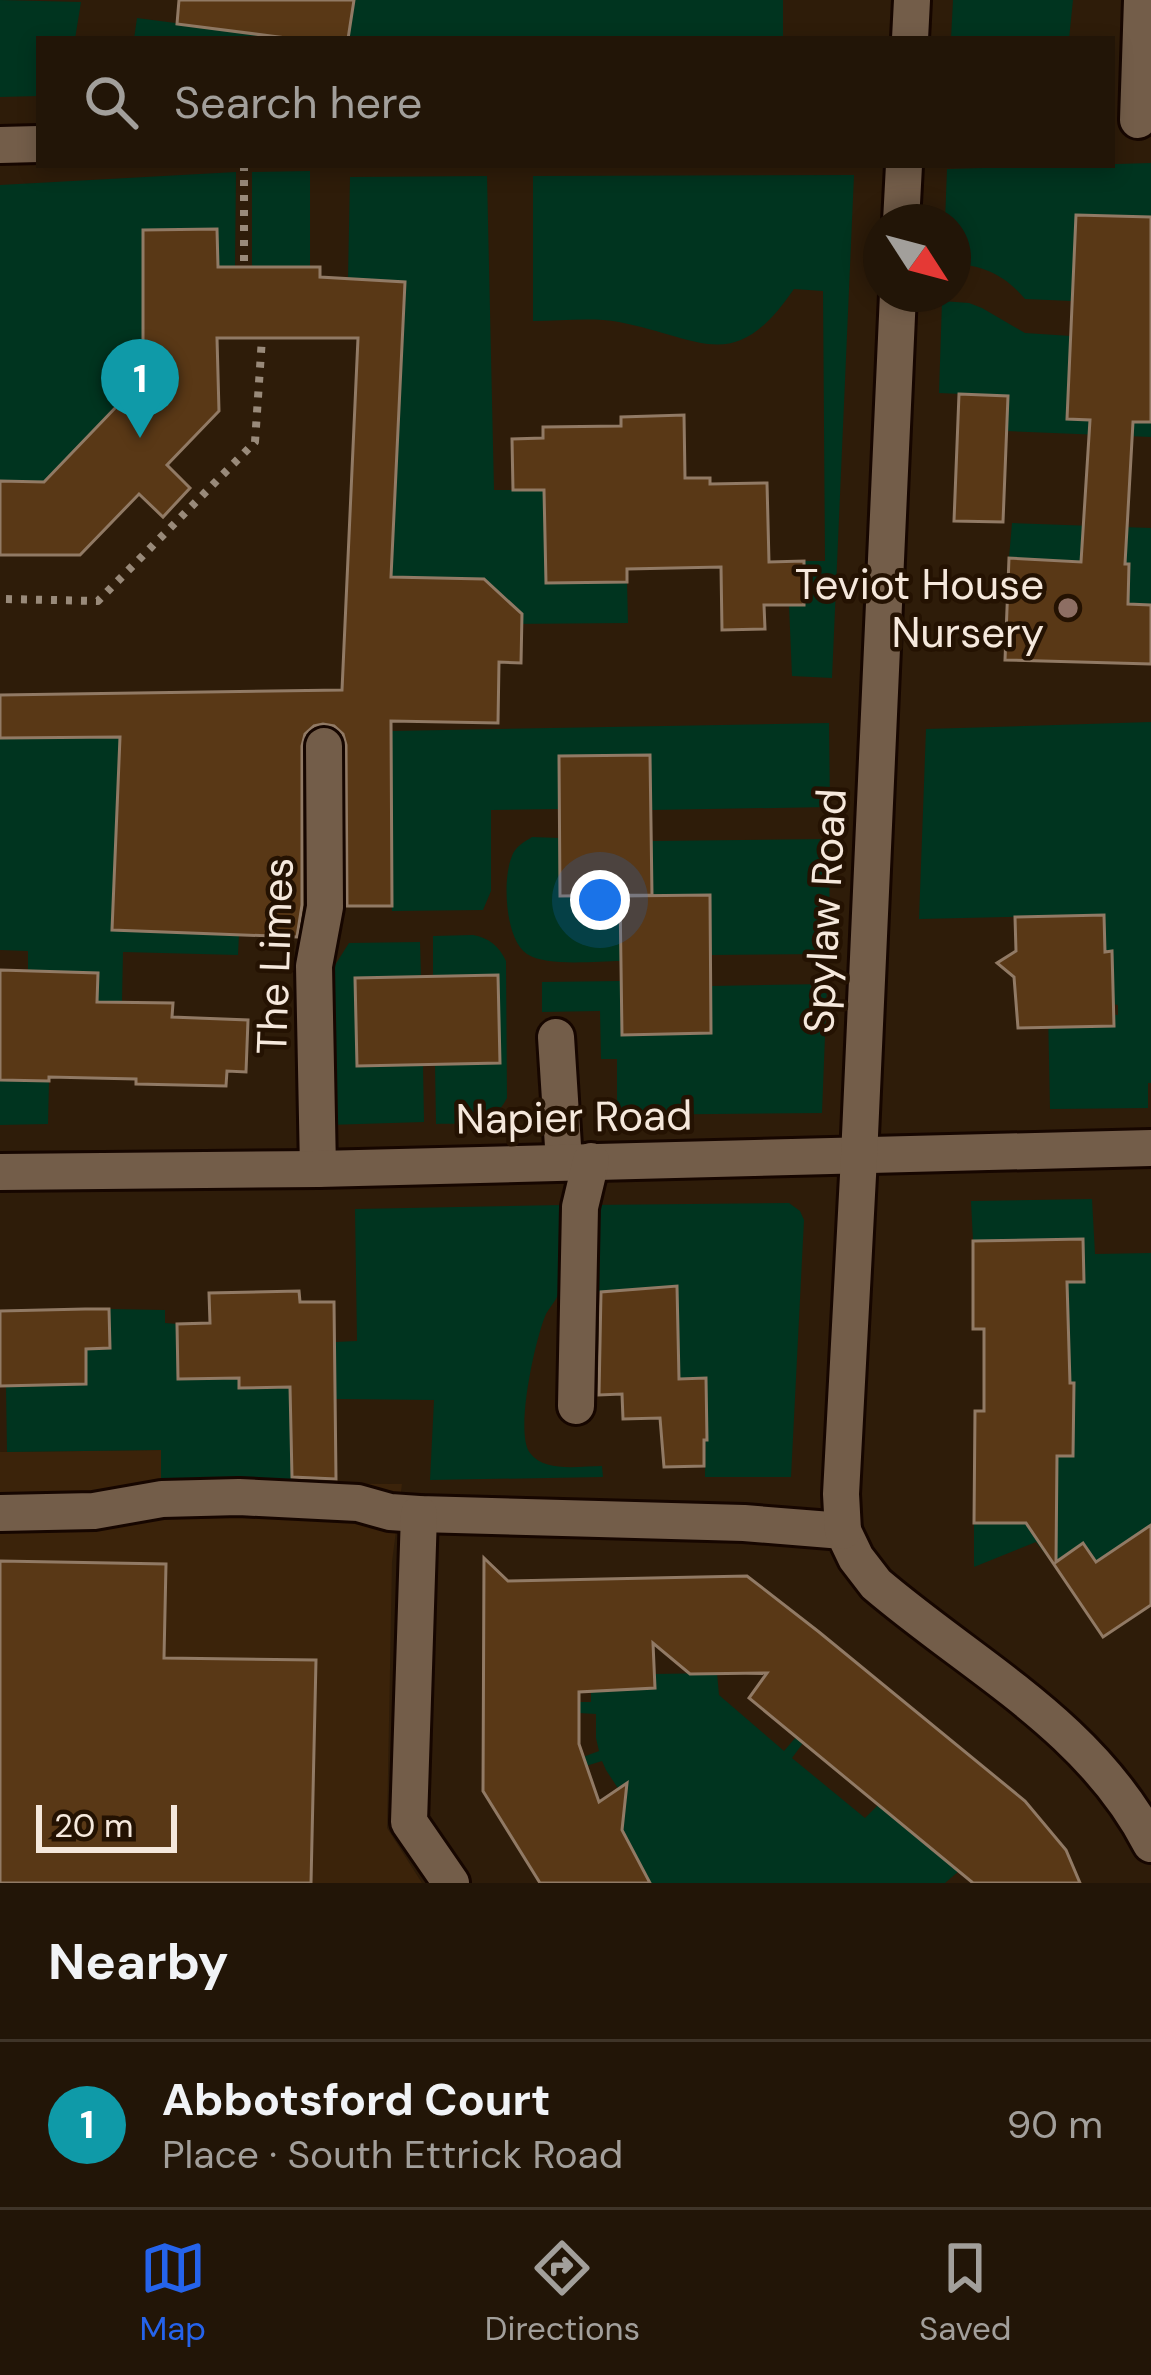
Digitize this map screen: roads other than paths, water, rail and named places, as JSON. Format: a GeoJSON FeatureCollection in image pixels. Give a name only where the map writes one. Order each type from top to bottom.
{"type":"FeatureCollection","features":[{"type":"Feature","properties":{"kind":"street"},"geometry":{"type":"LineString","coordinates":[[910,36],[912,0]]}},
{"type":"Feature","properties":{"kind":"street"},"geometry":{"type":"LineString","coordinates":[[1134,120],[1141,0]]}},
{"type":"Feature","properties":{"kind":"street"},"geometry":{"type":"LineString","coordinates":[[0,145],[36,144]]}},
{"type":"Feature","properties":{"kind":"street"},"geometry":{"type":"LineString","coordinates":[[903,204],[904,168]]}},
{"type":"Feature","properties":{"kind":"street","name":"Spylaw Road"},"geometry":{"type":"LineString","coordinates":[[843,1532],[841,1494],[897,312]]}},
{"type":"Feature","properties":{"kind":"street","name":"The Limes"},"geometry":{"type":"LineString","coordinates":[[318,1169],[314,965],[326,907],[324,746]]}},
{"type":"Feature","properties":{"kind":"street"},"geometry":{"type":"LineString","coordinates":[[556,1037],[580,1207],[576,1406]]}},
{"type":"Feature","properties":{"kind":"street","name":"Napier Road"},"geometry":{"type":"LineString","coordinates":[[0,1172],[318,1169],[1151,1148]]}},
{"type":"Feature","properties":{"kind":"street"},"geometry":{"type":"LineString","coordinates":[[0,1513],[94,1511],[162,1499],[239,1497],[358,1504],[419,1514],[744,1522],[843,1532],[876,1584],[1046,1714],[1122,1796],[1151,1844]]}},
{"type":"Feature","properties":{"kind":"street"},"geometry":{"type":"LineString","coordinates":[[419,1514],[409,1822],[451,1883]]}},
{"type":"Feature","properties":{"kind":"place","name":"Abbotsford Court"},"geometry":{"type":"Point","coordinates":[140,438]}},
{"type":"Feature","properties":{"kind":"place","name":"Teviot House Nursery"},"geometry":{"type":"Point","coordinates":[1068,608]}}]}
